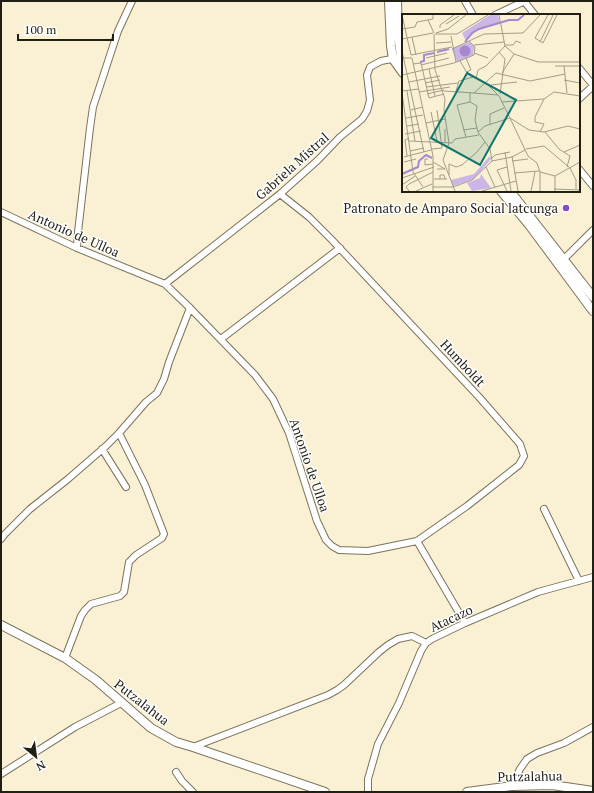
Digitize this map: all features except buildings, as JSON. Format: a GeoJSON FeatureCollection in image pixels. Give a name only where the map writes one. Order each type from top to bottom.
{"type":"FeatureCollection","features":[{"type":"Feature","properties":{"kind":"street"},"geometry":{"type":"LineString","coordinates":[[78,248],[78,232],[93,107],[118,31],[132,1]]}},
{"type":"Feature","properties":{"kind":"street"},"geometry":{"type":"LineString","coordinates":[[389,1],[391,46],[400,58]]}},
{"type":"Feature","properties":{"kind":"street"},"geometry":{"type":"LineString","coordinates":[[397,1],[398,34],[402,68]]}},
{"type":"Feature","properties":{"kind":"street"},"geometry":{"type":"LineString","coordinates":[[465,1],[472,14]]}},
{"type":"Feature","properties":{"kind":"street"},"geometry":{"type":"LineString","coordinates":[[497,14],[525,1],[534,14]]}},
{"type":"Feature","properties":{"kind":"street","name":"Gabriela Mistral"},"geometry":{"type":"LineString","coordinates":[[165,284],[280,194],[318,160],[340,137],[362,119],[370,100],[367,75],[370,67],[381,61],[400,58]]}},
{"type":"Feature","properties":{"kind":"street"},"geometry":{"type":"LineString","coordinates":[[580,69],[593,86],[580,98]]}},
{"type":"Feature","properties":{"kind":"street"},"geometry":{"type":"LineString","coordinates":[[580,170],[593,186]]}},
{"type":"Feature","properties":{"kind":"street"},"geometry":{"type":"LineString","coordinates":[[502,192],[530,226],[593,311]]}},
{"type":"Feature","properties":{"kind":"street"},"geometry":{"type":"LineString","coordinates":[[511,192],[593,297]]}},
{"type":"Feature","properties":{"kind":"street","name":"Humboldt"},"geometry":{"type":"LineString","coordinates":[[280,194],[309,217],[340,248],[479,397],[520,444],[524,456],[519,465],[467,506],[417,541]]}},
{"type":"Feature","properties":{"kind":"street","name":"Antonio de Ulloa"},"geometry":{"type":"LineString","coordinates":[[1,212],[78,248],[165,284],[221,339],[255,375],[273,399],[289,433],[317,521],[326,540],[332,546],[339,550],[368,551],[417,541]]}},
{"type":"Feature","properties":{"kind":"street"},"geometry":{"type":"LineString","coordinates":[[564,259],[593,230]]}},
{"type":"Feature","properties":{"kind":"street"},"geometry":{"type":"LineString","coordinates":[[221,339],[340,248]]}},
{"type":"Feature","properties":{"kind":"street"},"geometry":{"type":"LineString","coordinates":[[1,539],[30,509],[68,479],[120,433],[146,402],[157,393],[164,379],[190,308]]}},
{"type":"Feature","properties":{"kind":"street"},"geometry":{"type":"LineString","coordinates":[[65,658],[81,616],[85,610],[91,604],[120,596],[124,592],[129,562],[136,555],[162,538],[164,534],[145,485],[120,433]]}},
{"type":"Feature","properties":{"kind":"street"},"geometry":{"type":"LineString","coordinates":[[102,449],[126,487]]}},
{"type":"Feature","properties":{"kind":"street"},"geometry":{"type":"LineString","coordinates":[[544,509],[579,581]]}},
{"type":"Feature","properties":{"kind":"street"},"geometry":{"type":"LineString","coordinates":[[417,541],[465,623]]}},
{"type":"Feature","properties":{"kind":"street","name":"Atacazo"},"geometry":{"type":"LineString","coordinates":[[368,792],[368,779],[378,744],[399,703],[426,643],[465,623],[538,592],[593,577]]}},
{"type":"Feature","properties":{"kind":"street","name":"Putzalahua"},"geometry":{"type":"LineString","coordinates":[[1,625],[65,658],[96,680],[151,728],[176,742],[325,792]]}},
{"type":"Feature","properties":{"kind":"street"},"geometry":{"type":"LineString","coordinates":[[193,747],[328,695],[341,688],[379,652],[398,639],[412,636],[426,643]]}},
{"type":"Feature","properties":{"kind":"street"},"geometry":{"type":"LineString","coordinates":[[1,774],[75,727],[121,703]]}},
{"type":"Feature","properties":{"kind":"street"},"geometry":{"type":"LineString","coordinates":[[512,786],[520,769],[527,760],[537,753],[564,743],[593,727]]}},
{"type":"Feature","properties":{"kind":"street"},"geometry":{"type":"LineString","coordinates":[[176,772],[182,781],[193,792]]}},
{"type":"Feature","properties":{"kind":"street","name":"Putzalahua"},"geometry":{"type":"LineString","coordinates":[[467,792],[512,786],[552,785],[593,791]]}},
{"type":"Feature","properties":{"kind":"place","name":"Patronato de Amparo Social latcunga"},"geometry":{"type":"Point","coordinates":[566,208]}}]}
